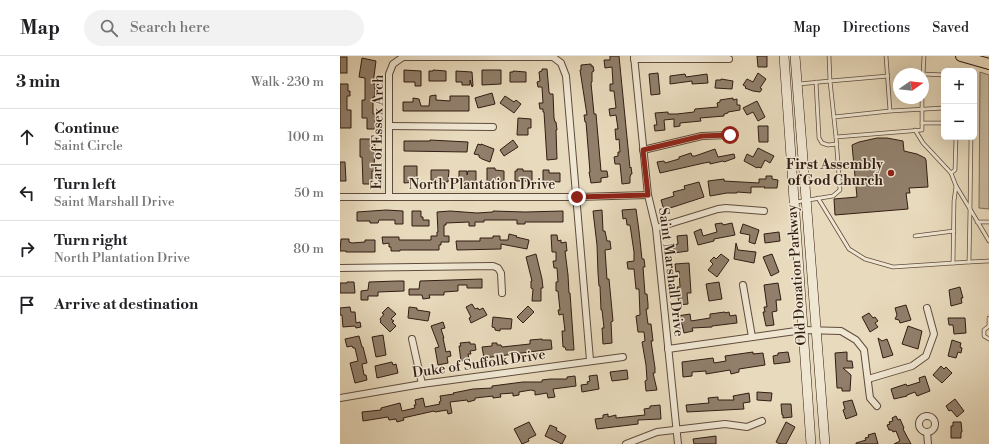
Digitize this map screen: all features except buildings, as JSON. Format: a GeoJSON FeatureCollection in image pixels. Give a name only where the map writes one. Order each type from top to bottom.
{"type":"FeatureCollection","features":[{"type":"Feature","properties":{"kind":"main road"},"geometry":{"type":"LineString","coordinates":[[961,56],[989,64]]}},
{"type":"Feature","properties":{"kind":"street","name":"Old Donation Parkway"},"geometry":{"type":"LineString","coordinates":[[784,56],[811,444]]}},
{"type":"Feature","properties":{"kind":"street","name":"Old Donation Parkway"},"geometry":{"type":"LineString","coordinates":[[795,56],[825,444]]}},
{"type":"Feature","properties":{"kind":"street","name":"Earl of Essex Arch"},"geometry":{"type":"LineString","coordinates":[[389,197],[389,74],[393,64],[403,57],[553,57],[561,63],[566,76],[590,360]]}},
{"type":"Feature","properties":{"kind":"street"},"geometry":{"type":"LineString","coordinates":[[634,58],[729,59]]}},
{"type":"Feature","properties":{"kind":"street","name":"Saint Marshall Drive"},"geometry":{"type":"LineString","coordinates":[[634,58],[648,195],[656,228],[678,444]]}},
{"type":"Feature","properties":{"kind":"street"},"geometry":{"type":"LineString","coordinates":[[389,126],[493,127]]}},
{"type":"Feature","properties":{"kind":"street"},"geometry":{"type":"LineString","coordinates":[[643,150],[702,136],[730,135]]}},
{"type":"Feature","properties":{"kind":"street","name":"North Plantation Drive"},"geometry":{"type":"LineString","coordinates":[[340,196],[577,197],[648,195]]}},
{"type":"Feature","properties":{"kind":"street"},"geometry":{"type":"LineString","coordinates":[[656,228],[718,209],[726,208],[764,211]]}},
{"type":"Feature","properties":{"kind":"street"},"geometry":{"type":"LineString","coordinates":[[340,268],[493,266],[498,268],[500,273],[502,293]]}},
{"type":"Feature","properties":{"kind":"street"},"geometry":{"type":"LineString","coordinates":[[743,284],[752,337]]}},
{"type":"Feature","properties":{"kind":"street"},"geometry":{"type":"LineString","coordinates":[[868,379],[912,366],[926,356],[934,334],[927,308]]}},
{"type":"Feature","properties":{"kind":"street"},"geometry":{"type":"LineString","coordinates":[[668,349],[803,330],[842,331],[856,340],[864,350],[870,398],[878,406]]}},
{"type":"Feature","properties":{"kind":"street"},"geometry":{"type":"LineString","coordinates":[[412,340],[422,384]]}},
{"type":"Feature","properties":{"kind":"street","name":"Duke of Suffolk Drive"},"geometry":{"type":"LineString","coordinates":[[340,398],[422,384],[590,360],[623,357]]}},
{"type":"Feature","properties":{"kind":"street"},"geometry":{"type":"LineString","coordinates":[[626,444],[658,432],[725,424],[747,426],[762,421]]}},
{"type":"Feature","properties":{"kind":"street"},"geometry":{"type":"LineString","coordinates":[[927,432],[928,444]]}},
{"type":"Feature","properties":{"kind":"lane"},"geometry":{"type":"LineString","coordinates":[[794,202],[834,196],[840,190],[829,56]]}},
{"type":"Feature","properties":{"kind":"lane"},"geometry":{"type":"LineString","coordinates":[[886,56],[890,111]]}},
{"type":"Feature","properties":{"kind":"lane"},"geometry":{"type":"LineString","coordinates":[[923,68],[924,56]]}},
{"type":"Feature","properties":{"kind":"lane"},"geometry":{"type":"LineString","coordinates":[[929,74],[941,75]]}},
{"type":"Feature","properties":{"kind":"lane"},"geometry":{"type":"LineString","coordinates":[[797,84],[888,76]]}},
{"type":"Feature","properties":{"kind":"lane"},"geometry":{"type":"LineString","coordinates":[[816,82],[819,138],[822,143],[828,145],[837,144]]}},
{"type":"Feature","properties":{"kind":"lane"},"geometry":{"type":"LineString","coordinates":[[836,136],[922,130],[922,104]]}},
{"type":"Feature","properties":{"kind":"lane"},"geometry":{"type":"LineString","coordinates":[[834,117],[890,111],[941,108]]}},
{"type":"Feature","properties":{"kind":"lane"},"geometry":{"type":"LineString","coordinates":[[922,123],[941,123]]}},
{"type":"Feature","properties":{"kind":"lane"},"geometry":{"type":"LineString","coordinates":[[914,130],[922,143],[951,173],[956,186],[989,241]]}},
{"type":"Feature","properties":{"kind":"lane"},"geometry":{"type":"LineString","coordinates":[[951,173],[955,170],[956,165],[956,140]]}},
{"type":"Feature","properties":{"kind":"lane"},"geometry":{"type":"LineString","coordinates":[[968,262],[971,140]]}},
{"type":"Feature","properties":{"kind":"lane"},"geometry":{"type":"LineString","coordinates":[[953,263],[954,201],[956,186]]}},
{"type":"Feature","properties":{"kind":"lane"},"geometry":{"type":"LineString","coordinates":[[818,198],[849,249],[866,259],[893,267],[989,261]]}},
{"type":"Feature","properties":{"kind":"lane"},"geometry":{"type":"LineString","coordinates":[[977,222],[989,222]]}},
{"type":"Feature","properties":{"kind":"lane"},"geometry":{"type":"LineString","coordinates":[[915,236],[954,231]]}},
{"type":"Feature","properties":{"kind":"lane"},"geometry":{"type":"LineString","coordinates":[[989,318],[989,326],[984,330],[984,336],[989,339]]}},
{"type":"Feature","properties":{"kind":"shaded area"},"geometry":{"type":"Polygon","coordinates":[[[980,72],[989,75],[989,209],[979,208],[980,72]]]}},
{"type":"Feature","properties":{"kind":"place","name":"First Assembly of God Church"},"geometry":{"type":"Point","coordinates":[891,173]}},
{"type":"Feature","properties":{"kind":"route"},"geometry":{"type":"LineString","coordinates":[[577,197],[648,195],[643,150],[702,136],[714,134],[730,135]]}}]}
